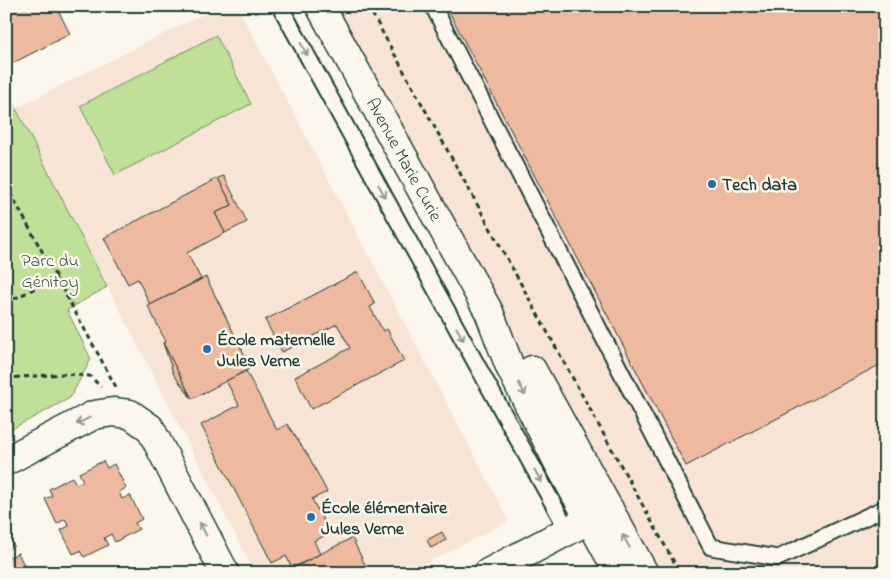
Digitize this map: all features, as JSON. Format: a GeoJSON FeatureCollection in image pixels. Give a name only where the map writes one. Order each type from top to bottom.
{"type":"FeatureCollection","features":[{"type":"Feature","properties":{"kind":"main road","name":"Avenue Marie Curie"},"geometry":{"type":"LineString","coordinates":[[320,6],[489,312],[510,367],[559,464],[619,573]]}},
{"type":"Feature","properties":{"kind":"main road"},"geometry":{"type":"LineString","coordinates":[[6,461],[94,415],[113,412],[130,414],[150,428],[225,573]]}},
{"type":"Feature","properties":{"kind":"main road","name":"Avenue Marie Curie"},"geometry":{"type":"LineString","coordinates":[[589,520],[644,573]]}},
{"type":"Feature","properties":{"kind":"main road"},"geometry":{"type":"LineString","coordinates":[[488,573],[589,520]]}},
{"type":"Feature","properties":{"kind":"lane"},"geometry":{"type":"LineString","coordinates":[[280,6],[589,520]]}},
{"type":"Feature","properties":{"kind":"lane"},"geometry":{"type":"LineString","coordinates":[[433,6],[711,547],[778,558],[885,508]]}},
{"type":"Feature","properties":{"kind":"path"},"geometry":{"type":"LineString","coordinates":[[368,6],[680,573]]}},
{"type":"Feature","properties":{"kind":"path"},"geometry":{"type":"LineString","coordinates":[[6,185],[130,414]]}},
{"type":"Feature","properties":{"kind":"path"},"geometry":{"type":"LineString","coordinates":[[6,303],[57,277]]}},
{"type":"Feature","properties":{"kind":"path"},"geometry":{"type":"LineString","coordinates":[[6,378],[65,374]]}},
{"type":"Feature","properties":{"kind":"shaded area"},"geometry":{"type":"Polygon","coordinates":[[[219,6],[237,6],[509,521],[407,573],[255,573],[16,108],[219,6]]]}},
{"type":"Feature","properties":{"kind":"shaded area"},"geometry":{"type":"Polygon","coordinates":[[[321,6],[885,6],[885,573],[634,573],[321,6]]]}},
{"type":"Feature","properties":{"kind":"green space"},"geometry":{"type":"Polygon","coordinates":[[[216,35],[251,104],[115,175],[80,106],[216,35]]]}},
{"type":"Feature","properties":{"kind":"green space","name":"Parc du Génitoy"},"geometry":{"type":"Polygon","coordinates":[[[6,89],[107,287],[67,310],[91,359],[70,398],[6,432],[6,89]]]}},
{"type":"Feature","properties":{"kind":"building"},"geometry":{"type":"Polygon","coordinates":[[[6,6],[56,6],[70,34],[13,63],[6,50],[6,6]]]}},
{"type":"Feature","properties":{"kind":"building","name":"Tech data"},"geometry":{"type":"Polygon","coordinates":[[[446,6],[885,6],[885,362],[686,466],[446,6]]]}},
{"type":"Feature","properties":{"kind":"building"},"geometry":{"type":"Polygon","coordinates":[[[224,176],[247,222],[225,233],[215,213],[232,205],[218,178],[224,176]]]}},
{"type":"Feature","properties":{"kind":"building"},"geometry":{"type":"Polygon","coordinates":[[[218,178],[232,205],[215,213],[225,233],[187,253],[201,279],[150,305],[138,279],[128,284],[104,238],[218,178]]]}},
{"type":"Feature","properties":{"kind":"building"},"geometry":{"type":"Polygon","coordinates":[[[358,272],[375,304],[370,307],[383,331],[387,329],[404,361],[311,409],[295,377],[350,348],[337,324],[282,352],[265,320],[358,272]]]}},
{"type":"Feature","properties":{"kind":"building"},"geometry":{"type":"Polygon","coordinates":[[[206,277],[251,368],[192,399],[163,343],[166,342],[148,306],[206,277]]]}},
{"type":"Feature","properties":{"kind":"building"},"geometry":{"type":"Polygon","coordinates":[[[163,343],[192,399],[174,375],[163,343]]]}},
{"type":"Feature","properties":{"kind":"building"},"geometry":{"type":"Polygon","coordinates":[[[246,371],[277,430],[287,424],[309,457],[327,492],[312,499],[330,533],[314,541],[320,554],[292,568],[286,556],[272,563],[201,425],[239,405],[226,381],[246,371]]]}},
{"type":"Feature","properties":{"kind":"building"},"geometry":{"type":"Polygon","coordinates":[[[103,461],[107,468],[114,464],[126,488],[119,492],[122,499],[130,495],[142,519],[135,523],[139,529],[115,542],[111,534],[104,538],[108,545],[84,557],[80,551],[73,554],[61,530],[69,526],[65,519],[57,524],[45,499],[52,496],[49,489],[72,477],[76,484],[83,481],[79,473],[103,461]]]}},
{"type":"Feature","properties":{"kind":"building"},"geometry":{"type":"Polygon","coordinates":[[[6,531],[14,546],[6,550],[6,531]]]}},
{"type":"Feature","properties":{"kind":"building"},"geometry":{"type":"Polygon","coordinates":[[[442,532],[446,540],[431,548],[427,540],[442,532]]]}},
{"type":"Feature","properties":{"kind":"building"},"geometry":{"type":"Polygon","coordinates":[[[352,538],[369,573],[285,573],[320,554],[352,538]]]}},
{"type":"Feature","properties":{"kind":"building"},"geometry":{"type":"Polygon","coordinates":[[[6,550],[10,557],[18,553],[28,573],[6,573],[6,550]]]}},
{"type":"Feature","properties":{"kind":"place","name":"Tech data"},"geometry":{"type":"Point","coordinates":[712,184]}},
{"type":"Feature","properties":{"kind":"place","name":"École maternelle Jules Verne"},"geometry":{"type":"Point","coordinates":[207,349]}},
{"type":"Feature","properties":{"kind":"place","name":"École élémentaire Jules Verne"},"geometry":{"type":"Point","coordinates":[311,517]}}]}
